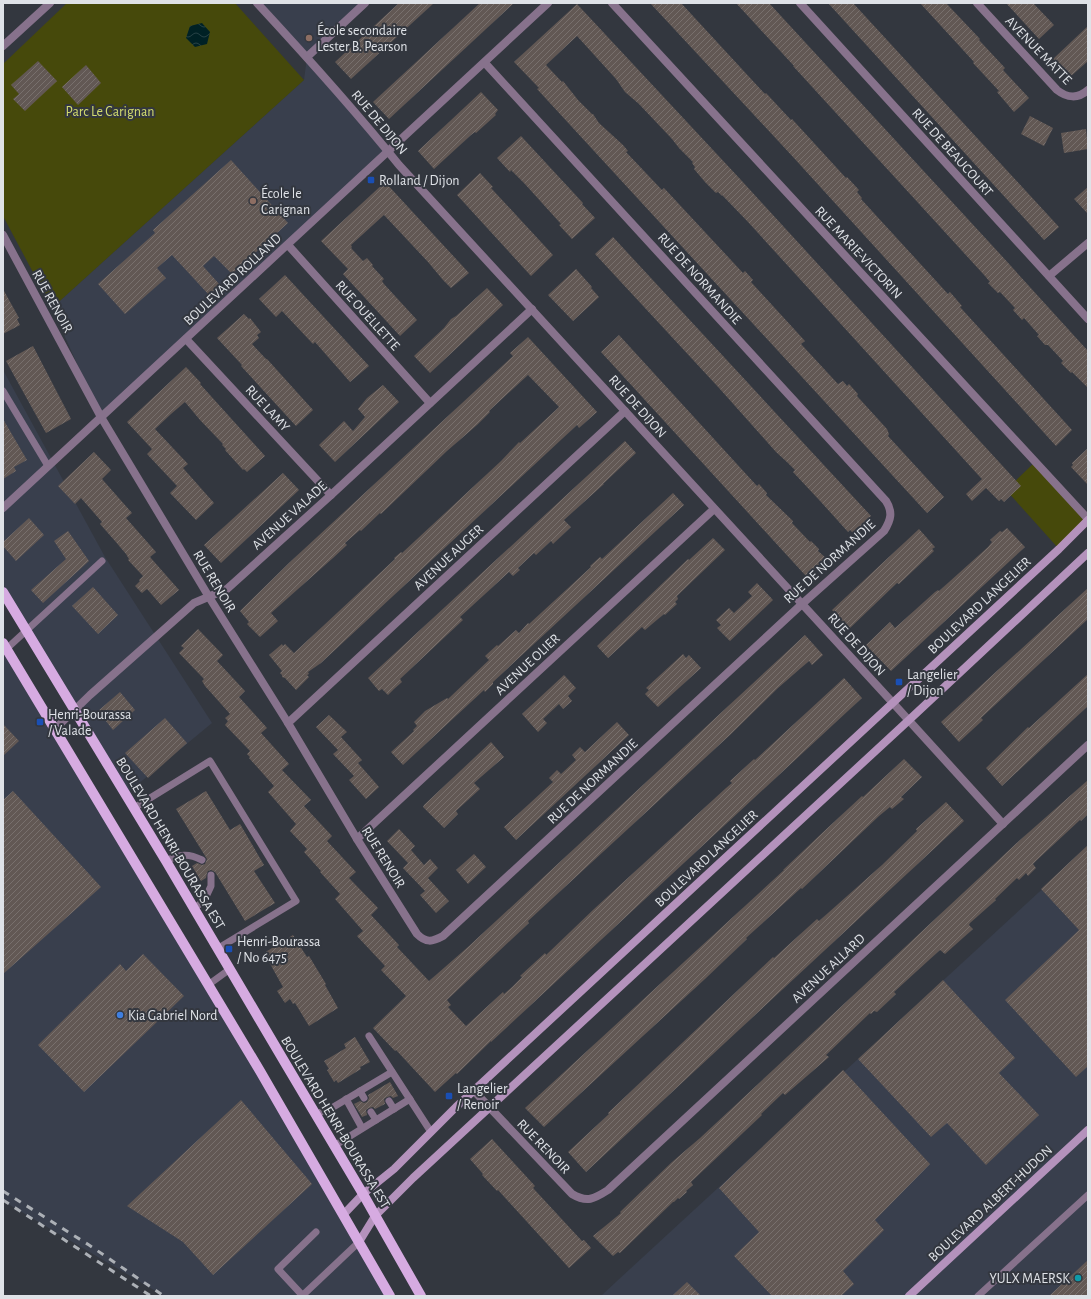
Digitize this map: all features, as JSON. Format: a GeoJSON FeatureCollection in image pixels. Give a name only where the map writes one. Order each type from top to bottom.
{"type":"FeatureCollection","features":[{"type":"Feature","properties":{"kind":"main road","name":"BOULEVARD LANGELIER"},"geometry":{"type":"LineString","coordinates":[[343,1215],[364,1194],[394,1169],[456,1107],[1060,549],[1088,519]]}},
{"type":"Feature","properties":{"kind":"main road"},"geometry":{"type":"LineString","coordinates":[[359,1242],[375,1216],[413,1178],[1088,553]]}},
{"type":"Feature","properties":{"kind":"main road","name":"BOULEVARD HENRI-BOURASSA EST"},"geometry":{"type":"LineString","coordinates":[[3,592],[166,861],[334,1146],[364,1194],[421,1296]]}},
{"type":"Feature","properties":{"kind":"main road"},"geometry":{"type":"LineString","coordinates":[[4,648],[56,728],[260,1071],[390,1296]]}},
{"type":"Feature","properties":{"kind":"main road","name":"BOULEVARD ALBERT-HUDON"},"geometry":{"type":"LineString","coordinates":[[909,1296],[1088,1130]]}},
{"type":"Feature","properties":{"kind":"street"},"geometry":{"type":"LineString","coordinates":[[3,46],[50,3]]}},
{"type":"Feature","properties":{"kind":"street","name":"RUE DE DIJON"},"geometry":{"type":"LineString","coordinates":[[257,3],[307,57],[376,136],[387,151],[714,509],[893,702],[1003,824]]}},
{"type":"Feature","properties":{"kind":"street"},"geometry":{"type":"LineString","coordinates":[[307,57],[365,3]]}},
{"type":"Feature","properties":{"kind":"street","name":"BOULEVARD ROLLAND"},"geometry":{"type":"LineString","coordinates":[[3,508],[548,3]]}},
{"type":"Feature","properties":{"kind":"street","name":"RUE MARIE-VICTORIN"},"geometry":{"type":"LineString","coordinates":[[612,3],[1088,519]]}},
{"type":"Feature","properties":{"kind":"street","name":"RUE DE BEAUCOURT"},"geometry":{"type":"LineString","coordinates":[[800,3],[1088,319]]}},
{"type":"Feature","properties":{"kind":"street","name":"AVENUE MATTE"},"geometry":{"type":"LineString","coordinates":[[977,3],[1063,95],[1070,97],[1078,96],[1088,90]]}},
{"type":"Feature","properties":{"kind":"street","name":"RUE DE NORMANDIE"},"geometry":{"type":"LineString","coordinates":[[417,934],[422,939],[428,941],[436,940],[443,936],[802,604],[884,531],[889,524],[891,516],[890,508],[886,501],[485,63]]}},
{"type":"Feature","properties":{"kind":"street","name":"RUE RENOIR"},"geometry":{"type":"LineString","coordinates":[[3,235],[102,417],[357,839],[417,934]]}},
{"type":"Feature","properties":{"kind":"street"},"geometry":{"type":"LineString","coordinates":[[1049,276],[1088,243]]}},
{"type":"Feature","properties":{"kind":"street","name":"RUE OUELLETTE"},"geometry":{"type":"LineString","coordinates":[[288,245],[430,403]]}},
{"type":"Feature","properties":{"kind":"street","name":"AVENUE VALADE"},"geometry":{"type":"LineString","coordinates":[[56,728],[194,603],[227,589],[532,309]]}},
{"type":"Feature","properties":{"kind":"street","name":"RUE LAMY"},"geometry":{"type":"LineString","coordinates":[[186,339],[331,495]]}},
{"type":"Feature","properties":{"kind":"street","name":"AVENUE AUGER"},"geometry":{"type":"LineString","coordinates":[[288,723],[625,411]]}},
{"type":"Feature","properties":{"kind":"street","name":"AVENUE OLIER"},"geometry":{"type":"LineString","coordinates":[[357,839],[714,509]]}},
{"type":"Feature","properties":{"kind":"street","name":"AVENUE ALLARD"},"geometry":{"type":"LineString","coordinates":[[580,1199],[590,1199],[608,1190],[1088,745]]}},
{"type":"Feature","properties":{"kind":"street","name":"RUE RENOIR"},"geometry":{"type":"LineString","coordinates":[[474,1092],[572,1194],[580,1199]]}},
{"type":"Feature","properties":{"kind":"lane"},"geometry":{"type":"LineString","coordinates":[[3,391],[48,466]]}},
{"type":"Feature","properties":{"kind":"lane"},"geometry":{"type":"LineString","coordinates":[[4,648],[27,631],[102,561]]}},
{"type":"Feature","properties":{"kind":"lane"},"geometry":{"type":"LineString","coordinates":[[134,808],[210,761],[296,901],[217,949]]}},
{"type":"Feature","properties":{"kind":"lane"},"geometry":{"type":"LineString","coordinates":[[166,861],[177,855],[190,856],[202,860]]}},
{"type":"Feature","properties":{"kind":"lane"},"geometry":{"type":"LineString","coordinates":[[194,909],[204,901],[210,886],[211,875]]}},
{"type":"Feature","properties":{"kind":"lane"},"geometry":{"type":"LineString","coordinates":[[208,985],[230,969]]}},
{"type":"Feature","properties":{"kind":"lane"},"geometry":{"type":"LineString","coordinates":[[369,1036],[431,1132]]}},
{"type":"Feature","properties":{"kind":"lane"},"geometry":{"type":"LineString","coordinates":[[316,1114],[330,1109],[360,1091],[379,1084],[392,1072]]}},
{"type":"Feature","properties":{"kind":"lane"},"geometry":{"type":"LineString","coordinates":[[360,1091],[364,1098]]}},
{"type":"Feature","properties":{"kind":"lane"},"geometry":{"type":"LineString","coordinates":[[346,1099],[362,1128]]}},
{"type":"Feature","properties":{"kind":"lane"},"geometry":{"type":"LineString","coordinates":[[334,1146],[410,1099]]}},
{"type":"Feature","properties":{"kind":"lane"},"geometry":{"type":"LineString","coordinates":[[389,1101],[394,1109]]}},
{"type":"Feature","properties":{"kind":"lane"},"geometry":{"type":"LineString","coordinates":[[371,1112],[376,1120]]}},
{"type":"Feature","properties":{"kind":"lane"},"geometry":{"type":"LineString","coordinates":[[978,1296],[1088,1195]]}},
{"type":"Feature","properties":{"kind":"lane"},"geometry":{"type":"LineString","coordinates":[[316,1232],[278,1269],[302,1296],[359,1242]]}},
{"type":"Feature","properties":{"kind":"shaded area","name":"École secondaire Lester B. Pearson"},"geometry":{"type":"Polygon","coordinates":[[[257,3],[366,3],[307,57],[257,3]]]}},
{"type":"Feature","properties":{"kind":"shaded area","name":"École le Carignan"},"geometry":{"type":"Polygon","coordinates":[[[307,57],[387,151],[101,417],[52,308],[304,80],[307,57]]]}},
{"type":"Feature","properties":{"kind":"shaded area"},"geometry":{"type":"Polygon","coordinates":[[[3,370],[105,557],[212,723],[126,794],[3,593],[3,370]]]}},
{"type":"Feature","properties":{"kind":"shaded area"},"geometry":{"type":"Polygon","coordinates":[[[3,644],[391,1296],[164,1296],[3,1201],[3,644]]]}},
{"type":"Feature","properties":{"kind":"shaded area"},"geometry":{"type":"Polygon","coordinates":[[[1088,847],[1088,1296],[601,1296],[617,1281],[1088,847]]]}},
{"type":"Feature","properties":{"kind":"green space","name":"Parc Le Carignan"},"geometry":{"type":"Polygon","coordinates":[[[67,3],[235,3],[304,80],[52,308],[3,216],[3,64],[67,3]]]}},
{"type":"Feature","properties":{"kind":"green space"},"geometry":{"type":"Polygon","coordinates":[[[1035,462],[1088,519],[1059,549],[1006,490],[1035,462]]]}},
{"type":"Feature","properties":{"kind":"water"},"geometry":{"type":"Polygon","coordinates":[[[202,23],[210,32],[207,44],[195,47],[186,38],[190,26],[202,23]]]}},
{"type":"Feature","properties":{"kind":"building"},"geometry":{"type":"Polygon","coordinates":[[[399,3],[434,3],[351,79],[335,62],[399,3]]]}},
{"type":"Feature","properties":{"kind":"building"},"geometry":{"type":"Polygon","coordinates":[[[480,3],[514,3],[389,119],[373,102],[480,3]]]}},
{"type":"Feature","properties":{"kind":"building"},"geometry":{"type":"Polygon","coordinates":[[[650,3],[681,3],[765,94],[766,93],[791,120],[792,119],[846,178],[847,177],[859,190],[857,192],[862,198],[861,199],[948,294],[950,292],[962,306],[960,307],[1072,430],[1056,446],[793,157],[650,3]]]}},
{"type":"Feature","properties":{"kind":"building"},"geometry":{"type":"Polygon","coordinates":[[[736,3],[769,3],[1000,254],[1088,351],[1088,388],[1061,363],[1063,361],[1048,345],[1045,345],[1037,336],[1039,335],[1024,318],[1022,320],[1013,310],[1015,308],[1000,292],[998,293],[988,283],[990,282],[985,276],[736,3]]]}},
{"type":"Feature","properties":{"kind":"building"},"geometry":{"type":"Polygon","coordinates":[[[828,3],[853,3],[1059,227],[1044,240],[828,3]]]}},
{"type":"Feature","properties":{"kind":"building"},"geometry":{"type":"Polygon","coordinates":[[[920,3],[946,3],[980,39],[979,40],[1005,68],[1003,70],[1029,98],[1014,112],[997,92],[999,91],[973,63],[974,62],[920,3]]]}},
{"type":"Feature","properties":{"kind":"building"},"geometry":{"type":"Polygon","coordinates":[[[1006,3],[1033,3],[1054,25],[1039,39],[1006,3]]]}},
{"type":"Feature","properties":{"kind":"building"},"geometry":{"type":"Polygon","coordinates":[[[577,4],[741,180],[1021,486],[1004,502],[1001,499],[999,501],[986,488],[972,501],[966,494],[982,479],[748,222],[722,195],[718,192],[716,193],[705,182],[694,169],[695,167],[692,163],[693,162],[639,104],[625,92],[616,79],[577,36],[546,65],[562,82],[563,81],[578,100],[593,114],[599,123],[623,145],[628,151],[626,152],[662,190],[664,188],[743,273],[745,271],[753,280],[751,282],[805,341],[801,344],[838,384],[843,381],[847,386],[849,384],[858,394],[857,396],[887,429],[889,434],[888,436],[944,497],[927,513],[537,89],[539,88],[514,62],[577,4]]]}},
{"type":"Feature","properties":{"kind":"building"},"geometry":{"type":"Polygon","coordinates":[[[1088,26],[1088,61],[1070,77],[1053,59],[1088,26]]]}},
{"type":"Feature","properties":{"kind":"building"},"geometry":{"type":"Polygon","coordinates":[[[38,61],[57,81],[25,111],[13,99],[19,94],[11,85],[38,61]]]}},
{"type":"Feature","properties":{"kind":"building"},"geometry":{"type":"Polygon","coordinates":[[[86,65],[101,83],[78,105],[62,87],[86,65]]]}},
{"type":"Feature","properties":{"kind":"building"},"geometry":{"type":"Polygon","coordinates":[[[481,92],[498,110],[495,114],[496,115],[476,133],[475,132],[471,135],[434,169],[418,151],[481,92]]]}},
{"type":"Feature","properties":{"kind":"building"},"geometry":{"type":"Polygon","coordinates":[[[1030,116],[1053,128],[1044,146],[1021,134],[1030,116]]]}},
{"type":"Feature","properties":{"kind":"building"},"geometry":{"type":"Polygon","coordinates":[[[1086,129],[1088,149],[1064,153],[1061,133],[1086,129]]]}},
{"type":"Feature","properties":{"kind":"building"},"geometry":{"type":"Polygon","coordinates":[[[521,136],[595,218],[572,239],[559,225],[561,224],[524,183],[511,170],[510,172],[497,158],[521,136]]]}},
{"type":"Feature","properties":{"kind":"building"},"geometry":{"type":"Polygon","coordinates":[[[231,160],[288,223],[232,274],[214,256],[203,266],[220,285],[209,295],[172,255],[157,268],[166,278],[125,314],[98,284],[155,233],[153,230],[231,160]]]}},
{"type":"Feature","properties":{"kind":"building"},"geometry":{"type":"Polygon","coordinates":[[[480,173],[493,187],[491,188],[553,255],[531,276],[457,195],[480,173]]]}},
{"type":"Feature","properties":{"kind":"building"},"geometry":{"type":"Polygon","coordinates":[[[385,182],[469,273],[451,288],[384,215],[351,245],[351,248],[363,261],[367,258],[384,279],[382,281],[384,284],[417,320],[400,336],[343,274],[348,269],[321,241],[385,182]]]}},
{"type":"Feature","properties":{"kind":"building"},"geometry":{"type":"Polygon","coordinates":[[[1088,187],[1088,214],[1074,199],[1088,187]]]}},
{"type":"Feature","properties":{"kind":"building"},"geometry":{"type":"Polygon","coordinates":[[[613,237],[871,516],[853,533],[850,530],[848,532],[793,472],[795,470],[776,452],[595,254],[613,237]]]}},
{"type":"Feature","properties":{"kind":"building"},"geometry":{"type":"Polygon","coordinates":[[[576,269],[599,297],[573,321],[548,295],[576,269]]]}},
{"type":"Feature","properties":{"kind":"building"},"geometry":{"type":"Polygon","coordinates":[[[285,275],[369,366],[350,382],[315,342],[313,344],[282,311],[276,317],[259,299],[285,275]]]}},
{"type":"Feature","properties":{"kind":"building"},"geometry":{"type":"Polygon","coordinates":[[[487,288],[503,305],[430,373],[414,356],[444,328],[451,319],[487,288]]]}},
{"type":"Feature","properties":{"kind":"building"},"geometry":{"type":"Polygon","coordinates":[[[3,289],[19,318],[17,319],[20,325],[3,334],[3,289]]]}},
{"type":"Feature","properties":{"kind":"building"},"geometry":{"type":"Polygon","coordinates":[[[244,314],[249,319],[250,318],[261,332],[257,335],[259,338],[252,344],[313,410],[296,426],[217,338],[244,314]]]}},
{"type":"Feature","properties":{"kind":"building"},"geometry":{"type":"Polygon","coordinates":[[[619,335],[757,486],[759,484],[767,493],[766,495],[793,521],[792,523],[810,542],[811,541],[819,549],[818,551],[826,558],[810,573],[806,576],[601,352],[619,335]]]}},
{"type":"Feature","properties":{"kind":"building"},"geometry":{"type":"Polygon","coordinates":[[[528,337],[597,412],[579,428],[577,425],[321,663],[308,672],[309,674],[307,675],[309,677],[296,690],[285,678],[282,677],[280,673],[282,671],[269,655],[282,644],[283,646],[285,644],[294,653],[395,559],[394,558],[401,552],[402,553],[501,461],[519,442],[520,443],[559,407],[528,375],[489,411],[490,412],[477,425],[447,451],[381,514],[380,513],[361,531],[360,530],[345,543],[347,545],[271,613],[278,621],[260,637],[247,624],[249,622],[240,611],[290,562],[513,356],[510,353],[528,337]]]}},
{"type":"Feature","properties":{"kind":"building"},"geometry":{"type":"Polygon","coordinates":[[[33,346],[71,419],[46,433],[6,361],[33,346]]]}},
{"type":"Feature","properties":{"kind":"building"},"geometry":{"type":"Polygon","coordinates":[[[186,367],[265,456],[247,472],[244,469],[243,470],[225,450],[226,449],[222,445],[223,444],[185,402],[171,414],[155,429],[188,464],[183,468],[214,503],[196,520],[170,493],[177,486],[147,454],[152,449],[127,422],[186,367]]]}},
{"type":"Feature","properties":{"kind":"building"},"geometry":{"type":"Polygon","coordinates":[[[383,385],[399,402],[335,462],[319,445],[344,421],[353,431],[365,417],[358,409],[367,398],[383,385]]]}},
{"type":"Feature","properties":{"kind":"building"},"geometry":{"type":"Polygon","coordinates":[[[3,419],[27,460],[14,467],[16,471],[3,479],[3,419]]]}},
{"type":"Feature","properties":{"kind":"building"},"geometry":{"type":"Polygon","coordinates":[[[625,441],[636,453],[564,520],[571,527],[553,544],[551,541],[536,555],[534,553],[518,568],[520,570],[513,576],[509,572],[460,617],[463,620],[400,679],[402,682],[388,695],[382,689],[379,691],[368,678],[625,441]]]}},
{"type":"Feature","properties":{"kind":"building"},"geometry":{"type":"Polygon","coordinates":[[[1088,448],[1088,485],[1071,467],[1073,465],[1072,463],[1088,448]]]}},
{"type":"Feature","properties":{"kind":"building"},"geometry":{"type":"Polygon","coordinates":[[[94,452],[111,470],[102,479],[132,513],[126,518],[156,552],[150,557],[179,590],[161,605],[147,589],[142,593],[135,586],[143,576],[128,560],[129,559],[126,554],[100,524],[102,522],[81,498],[75,504],[58,486],[94,452]]]}},
{"type":"Feature","properties":{"kind":"building"},"geometry":{"type":"Polygon","coordinates":[[[283,473],[299,490],[221,563],[204,545],[283,473]]]}},
{"type":"Feature","properties":{"kind":"building"},"geometry":{"type":"Polygon","coordinates":[[[673,493],[684,505],[493,682],[493,684],[485,692],[484,690],[403,765],[391,752],[414,731],[413,730],[417,726],[414,722],[425,711],[447,698],[448,699],[489,660],[485,656],[497,645],[498,646],[516,630],[519,633],[528,623],[529,624],[591,567],[590,566],[600,557],[602,559],[673,493]]]}},
{"type":"Feature","properties":{"kind":"building"},"geometry":{"type":"Polygon","coordinates":[[[29,518],[44,535],[16,561],[3,546],[3,542],[29,518]]]}},
{"type":"Feature","properties":{"kind":"building"},"geometry":{"type":"Polygon","coordinates":[[[1007,528],[1025,547],[891,671],[866,645],[890,622],[895,628],[988,547],[992,542],[990,540],[1000,531],[1002,532],[1007,528]]]}},
{"type":"Feature","properties":{"kind":"building"},"geometry":{"type":"Polygon","coordinates":[[[919,529],[935,547],[932,549],[934,551],[899,584],[897,583],[849,629],[832,610],[919,529]]]}},
{"type":"Feature","properties":{"kind":"building"},"geometry":{"type":"Polygon","coordinates":[[[68,531],[89,561],[43,603],[31,590],[66,559],[54,541],[68,531]]]}},
{"type":"Feature","properties":{"kind":"building"},"geometry":{"type":"Polygon","coordinates":[[[713,538],[725,550],[677,596],[678,599],[675,602],[677,604],[645,630],[642,627],[608,658],[597,646],[688,559],[689,560],[713,538]]]}},
{"type":"Feature","properties":{"kind":"building"},"geometry":{"type":"Polygon","coordinates":[[[757,583],[773,600],[730,641],[717,628],[721,625],[716,620],[729,608],[734,613],[752,596],[748,592],[757,583]]]}},
{"type":"Feature","properties":{"kind":"building"},"geometry":{"type":"Polygon","coordinates":[[[93,587],[118,615],[98,634],[72,606],[93,587]]]}},
{"type":"Feature","properties":{"kind":"building"},"geometry":{"type":"Polygon","coordinates":[[[1088,588],[1088,619],[981,718],[983,720],[959,742],[941,722],[1088,588]]]}},
{"type":"Feature","properties":{"kind":"building"},"geometry":{"type":"Polygon","coordinates":[[[198,629],[223,655],[217,661],[245,691],[239,697],[267,728],[261,733],[289,764],[282,770],[311,800],[304,806],[332,836],[327,841],[356,872],[349,878],[378,908],[371,915],[399,945],[397,947],[429,981],[469,946],[805,635],[823,655],[812,665],[809,661],[778,688],[730,735],[528,921],[529,923],[447,1000],[451,1005],[448,1007],[466,1026],[503,992],[504,994],[512,987],[522,977],[520,976],[545,953],[546,955],[732,783],[730,781],[844,678],[862,698],[457,1074],[456,1073],[435,1092],[396,1050],[395,1051],[373,1028],[406,996],[381,970],[385,966],[357,936],[363,931],[335,899],[340,894],[304,852],[307,849],[290,831],[296,824],[268,792],[274,786],[249,758],[250,757],[247,754],[250,751],[225,725],[228,721],[225,718],[230,714],[205,686],[202,681],[204,679],[179,653],[184,648],[181,646],[198,629]]]}},
{"type":"Feature","properties":{"kind":"building"},"geometry":{"type":"Polygon","coordinates":[[[683,654],[686,658],[689,655],[701,668],[658,707],[645,694],[649,690],[646,688],[683,654]]]}},
{"type":"Feature","properties":{"kind":"building"},"geometry":{"type":"Polygon","coordinates":[[[1088,674],[1088,706],[1002,786],[986,768],[1028,727],[1029,728],[1088,674]]]}},
{"type":"Feature","properties":{"kind":"building"},"geometry":{"type":"Polygon","coordinates":[[[564,675],[576,688],[568,696],[572,701],[563,709],[559,704],[543,719],[547,723],[538,732],[522,714],[564,675]]]}},
{"type":"Feature","properties":{"kind":"building"},"geometry":{"type":"Polygon","coordinates":[[[120,692],[135,710],[113,730],[98,711],[120,692]]]}},
{"type":"Feature","properties":{"kind":"building"},"geometry":{"type":"Polygon","coordinates":[[[329,715],[347,732],[341,737],[362,760],[358,763],[379,787],[366,799],[349,780],[354,776],[333,754],[338,750],[316,727],[329,715]]]}},
{"type":"Feature","properties":{"kind":"building"},"geometry":{"type":"Polygon","coordinates":[[[165,718],[187,743],[148,778],[125,753],[165,718]]]}},
{"type":"Feature","properties":{"kind":"building"},"geometry":{"type":"Polygon","coordinates":[[[617,722],[629,735],[516,840],[504,827],[553,782],[549,778],[557,770],[561,774],[576,760],[572,755],[580,747],[585,752],[617,722]]]}},
{"type":"Feature","properties":{"kind":"building"},"geometry":{"type":"Polygon","coordinates":[[[3,724],[19,741],[3,756],[3,724]]]}},
{"type":"Feature","properties":{"kind":"building"},"geometry":{"type":"Polygon","coordinates":[[[491,742],[504,757],[474,783],[480,789],[456,811],[458,814],[444,828],[423,807],[424,805],[491,742]]]}},
{"type":"Feature","properties":{"kind":"building"},"geometry":{"type":"Polygon","coordinates":[[[904,759],[922,777],[901,797],[904,799],[892,809],[890,807],[879,816],[544,1127],[525,1108],[784,870],[862,796],[863,797],[904,759]]]}},
{"type":"Feature","properties":{"kind":"building"},"geometry":{"type":"Polygon","coordinates":[[[1088,780],[1088,814],[1033,864],[1036,868],[1028,876],[1026,873],[1019,880],[1017,878],[995,899],[996,900],[970,923],[969,925],[973,929],[945,954],[940,950],[894,992],[896,994],[877,1012],[874,1011],[871,1014],[870,1013],[826,1055],[829,1057],[785,1095],[783,1093],[761,1114],[762,1115],[691,1182],[693,1185],[686,1191],[687,1192],[673,1202],[620,1253],[618,1252],[613,1256],[593,1236],[621,1213],[620,1212],[672,1162],[700,1138],[1020,840],[1088,780]]]}},
{"type":"Feature","properties":{"kind":"building"},"geometry":{"type":"Polygon","coordinates":[[[13,791],[101,887],[3,974],[3,800],[13,791]]]}},
{"type":"Feature","properties":{"kind":"building"},"geometry":{"type":"Polygon","coordinates":[[[206,791],[230,830],[240,824],[264,865],[254,871],[275,903],[245,921],[215,872],[211,870],[208,871],[206,878],[201,881],[192,866],[197,863],[202,865],[205,864],[207,859],[176,809],[206,791]]]}},
{"type":"Feature","properties":{"kind":"building"},"geometry":{"type":"Polygon","coordinates":[[[946,802],[964,821],[586,1172],[568,1152],[773,957],[774,958],[817,919],[819,921],[882,865],[917,831],[916,829],[946,802]]]}},
{"type":"Feature","properties":{"kind":"building"},"geometry":{"type":"Polygon","coordinates":[[[399,829],[415,846],[411,850],[424,865],[430,859],[438,868],[428,878],[449,901],[436,913],[420,895],[425,891],[403,868],[408,863],[387,841],[399,829]]]}},
{"type":"Feature","properties":{"kind":"building"},"geometry":{"type":"Polygon","coordinates":[[[1088,845],[1088,1066],[1076,1077],[1005,1000],[1079,930],[1041,889],[1088,845]]]}},
{"type":"Feature","properties":{"kind":"building"},"geometry":{"type":"Polygon","coordinates":[[[474,854],[486,867],[468,884],[456,870],[474,854]]]}},
{"type":"Feature","properties":{"kind":"building"},"geometry":{"type":"Polygon","coordinates":[[[293,935],[307,957],[309,956],[326,984],[325,985],[338,1008],[309,1026],[295,1003],[293,1004],[290,999],[285,1003],[277,991],[283,987],[264,953],[293,935]]]}},
{"type":"Feature","properties":{"kind":"building"},"geometry":{"type":"Polygon","coordinates":[[[143,954],[184,996],[84,1092],[38,1045],[120,964],[126,971],[143,954]]]}},
{"type":"Feature","properties":{"kind":"building"},"geometry":{"type":"Polygon","coordinates":[[[943,980],[1015,1058],[999,1073],[1039,1115],[986,1165],[947,1123],[931,1137],[858,1059],[943,980]]]}},
{"type":"Feature","properties":{"kind":"building"},"geometry":{"type":"Polygon","coordinates":[[[355,1037],[370,1062],[360,1067],[361,1069],[338,1083],[336,1080],[334,1082],[324,1061],[346,1048],[344,1044],[355,1037]]]}},
{"type":"Feature","properties":{"kind":"building"},"geometry":{"type":"Polygon","coordinates":[[[843,1070],[930,1164],[875,1220],[884,1230],[843,1271],[854,1284],[841,1296],[772,1296],[734,1256],[759,1232],[719,1188],[843,1070]]]}},
{"type":"Feature","properties":{"kind":"building"},"geometry":{"type":"Polygon","coordinates":[[[390,1082],[398,1096],[393,1098],[391,1096],[387,1097],[384,1099],[385,1104],[375,1109],[373,1107],[369,1108],[366,1110],[367,1115],[362,1117],[354,1104],[360,1101],[364,1103],[367,1102],[369,1098],[368,1095],[390,1082]]]}},
{"type":"Feature","properties":{"kind":"building"},"geometry":{"type":"Polygon","coordinates":[[[241,1100],[312,1184],[213,1275],[183,1242],[127,1206],[241,1100]]]}},
{"type":"Feature","properties":{"kind":"building"},"geometry":{"type":"Polygon","coordinates":[[[492,1139],[535,1186],[533,1188],[582,1241],[584,1240],[591,1248],[569,1268],[498,1190],[497,1191],[482,1175],[483,1174],[470,1159],[492,1139]]]}},
{"type":"Feature","properties":{"kind":"building","name":"YULX MAERSK"},"geometry":{"type":"Polygon","coordinates":[[[1088,1260],[1088,1296],[1049,1296],[1088,1260]]]}},
{"type":"Feature","properties":{"kind":"building"},"geometry":{"type":"Polygon","coordinates":[[[687,1282],[701,1296],[672,1296],[687,1282]]]}},
{"type":"Feature","properties":{"kind":"railway"},"geometry":{"type":"LineString","coordinates":[[3,1191],[89,1245],[164,1296]]}},
{"type":"Feature","properties":{"kind":"railway"},"geometry":{"type":"LineString","coordinates":[[3,1200],[151,1296]]}},
{"type":"Feature","properties":{"kind":"place","name":"École secondaire Lester B. Pearson"},"geometry":{"type":"Point","coordinates":[309,38]}},
{"type":"Feature","properties":{"kind":"place","name":"Rolland / Dijon"},"geometry":{"type":"Point","coordinates":[371,180]}},
{"type":"Feature","properties":{"kind":"place","name":"École le Carignan"},"geometry":{"type":"Point","coordinates":[253,201]}},
{"type":"Feature","properties":{"kind":"place","name":"Langelier / Dijon"},"geometry":{"type":"Point","coordinates":[899,682]}},
{"type":"Feature","properties":{"kind":"place","name":"Henri-Bourassa / Valade"},"geometry":{"type":"Point","coordinates":[40,722]}},
{"type":"Feature","properties":{"kind":"place","name":"Henri-Bourassa / No 6475"},"geometry":{"type":"Point","coordinates":[229,949]}},
{"type":"Feature","properties":{"kind":"place","name":"Kia Gabriel Nord"},"geometry":{"type":"Point","coordinates":[120,1015]}},
{"type":"Feature","properties":{"kind":"place","name":"Langelier / Renoir"},"geometry":{"type":"Point","coordinates":[449,1096]}},
{"type":"Feature","properties":{"kind":"place","name":"YULX MAERSK"},"geometry":{"type":"Point","coordinates":[1078,1278]}}]}
